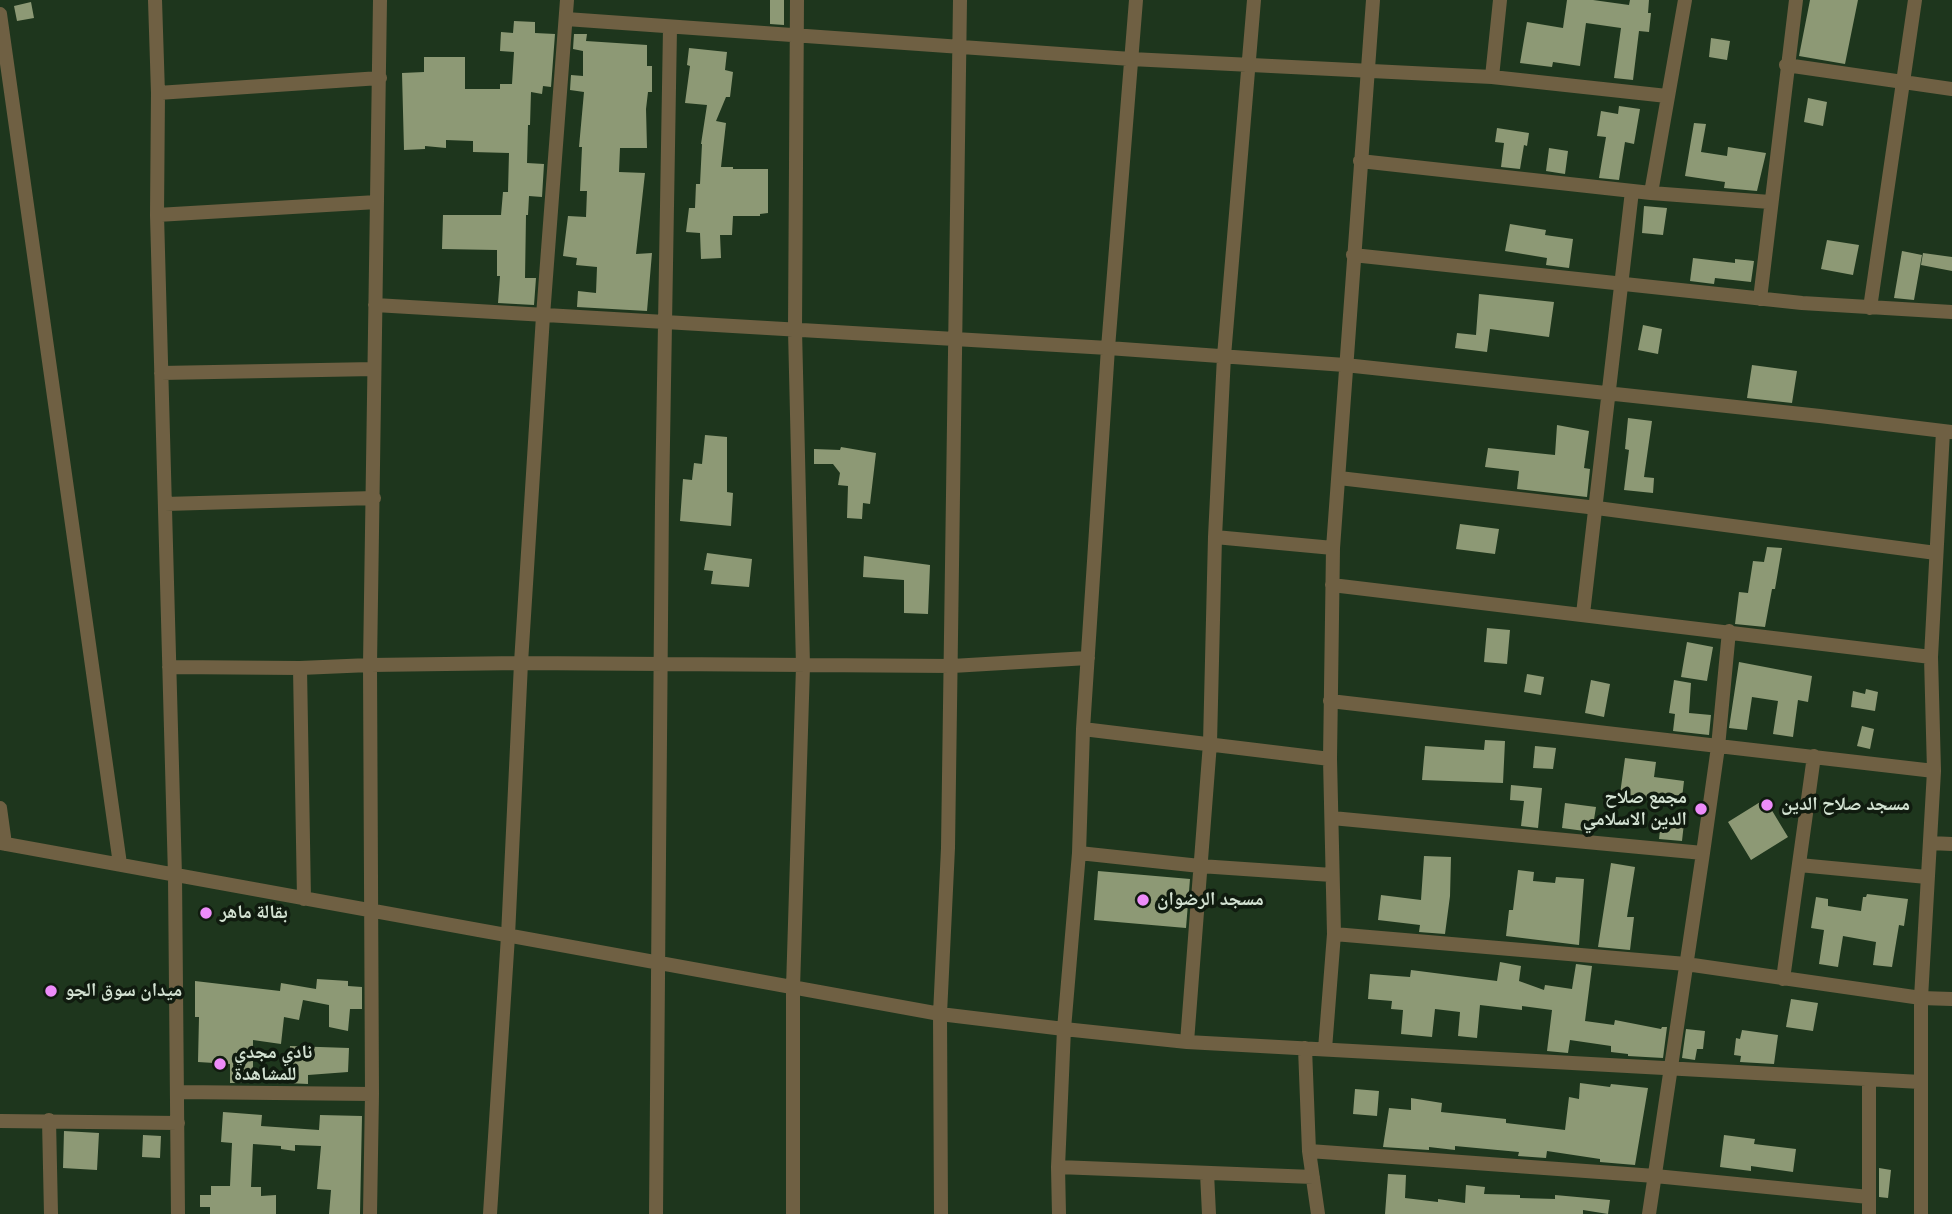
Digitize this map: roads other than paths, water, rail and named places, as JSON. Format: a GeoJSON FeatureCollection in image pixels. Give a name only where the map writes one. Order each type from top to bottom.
{"type":"FeatureCollection","features":[{"type":"Feature","properties":{"kind":"street"},"geometry":{"type":"LineString","coordinates":[[155,0],[158,93],[157,215],[175,876],[178,1214]]}},
{"type":"Feature","properties":{"kind":"street"},"geometry":{"type":"LineString","coordinates":[[370,1214],[370,665],[380,0]]}},
{"type":"Feature","properties":{"kind":"street"},"geometry":{"type":"LineString","coordinates":[[490,1214],[509,936],[543,316],[567,0]]}},
{"type":"Feature","properties":{"kind":"street"},"geometry":{"type":"LineString","coordinates":[[793,1214],[793,988],[803,666],[795,330],[797,0]]}},
{"type":"Feature","properties":{"kind":"street"},"geometry":{"type":"LineString","coordinates":[[941,1214],[940,1014],[948,848],[952,666],[960,0]]}},
{"type":"Feature","properties":{"kind":"street"},"geometry":{"type":"LineString","coordinates":[[1059,1214],[1058,1167],[1064,1029],[1079,853],[1083,729],[1108,348],[1136,0]]}},
{"type":"Feature","properties":{"kind":"street"},"geometry":{"type":"LineString","coordinates":[[1187,1042],[1210,743],[1215,537],[1224,356],[1254,0]]}},
{"type":"Feature","properties":{"kind":"street"},"geometry":{"type":"LineString","coordinates":[[1325,1049],[1334,934],[1330,760],[1333,548],[1373,0]]}},
{"type":"Feature","properties":{"kind":"street"},"geometry":{"type":"LineString","coordinates":[[1492,77],[1500,0]]}},
{"type":"Feature","properties":{"kind":"street"},"geometry":{"type":"LineString","coordinates":[[1651,194],[1685,0]]}},
{"type":"Feature","properties":{"kind":"street"},"geometry":{"type":"LineString","coordinates":[[1760,299],[1796,0]]}},
{"type":"Feature","properties":{"kind":"street"},"geometry":{"type":"LineString","coordinates":[[1870,308],[1915,0]]}},
{"type":"Feature","properties":{"kind":"street"},"geometry":{"type":"LineString","coordinates":[[0,14],[120,864]]}},
{"type":"Feature","properties":{"kind":"street"},"geometry":{"type":"LineString","coordinates":[[566,19],[1130,59],[1492,77],[1667,96]]}},
{"type":"Feature","properties":{"kind":"street"},"geometry":{"type":"LineString","coordinates":[[656,1214],[656,963],[670,27]]}},
{"type":"Feature","properties":{"kind":"street"},"geometry":{"type":"LineString","coordinates":[[1787,65],[1952,89]]}},
{"type":"Feature","properties":{"kind":"street"},"geometry":{"type":"LineString","coordinates":[[158,93],[380,78]]}},
{"type":"Feature","properties":{"kind":"street"},"geometry":{"type":"LineString","coordinates":[[1360,161],[1651,194],[1770,202]]}},
{"type":"Feature","properties":{"kind":"street"},"geometry":{"type":"LineString","coordinates":[[1583,614],[1632,191]]}},
{"type":"Feature","properties":{"kind":"street"},"geometry":{"type":"LineString","coordinates":[[157,215],[377,202]]}},
{"type":"Feature","properties":{"kind":"street"},"geometry":{"type":"LineString","coordinates":[[1353,254],[1760,299],[1952,312]]}},
{"type":"Feature","properties":{"kind":"street"},"geometry":{"type":"LineString","coordinates":[[375,305],[1224,356],[1609,393],[1947,431],[1936,553],[1931,657],[1934,771],[1921,998],[1920,1214]]}},
{"type":"Feature","properties":{"kind":"street"},"geometry":{"type":"LineString","coordinates":[[162,373],[374,369]]}},
{"type":"Feature","properties":{"kind":"street"},"geometry":{"type":"LineString","coordinates":[[1339,478],[1597,508],[1936,553]]}},
{"type":"Feature","properties":{"kind":"street"},"geometry":{"type":"LineString","coordinates":[[165,504],[374,498]]}},
{"type":"Feature","properties":{"kind":"street"},"geometry":{"type":"LineString","coordinates":[[1215,537],[1333,548]]}},
{"type":"Feature","properties":{"kind":"street"},"geometry":{"type":"LineString","coordinates":[[1332,585],[1931,657]]}},
{"type":"Feature","properties":{"kind":"street"},"geometry":{"type":"LineString","coordinates":[[1648,1214],[1656,1176],[1718,747],[1729,631]]}},
{"type":"Feature","properties":{"kind":"street"},"geometry":{"type":"LineString","coordinates":[[169,667],[300,668],[522,663],[952,666],[1088,658]]}},
{"type":"Feature","properties":{"kind":"street"},"geometry":{"type":"LineString","coordinates":[[300,668],[304,899]]}},
{"type":"Feature","properties":{"kind":"street"},"geometry":{"type":"LineString","coordinates":[[1330,701],[1934,771]]}},
{"type":"Feature","properties":{"kind":"street"},"geometry":{"type":"LineString","coordinates":[[1083,729],[1330,760]]}},
{"type":"Feature","properties":{"kind":"street"},"geometry":{"type":"LineString","coordinates":[[1783,979],[1814,756]]}},
{"type":"Feature","properties":{"kind":"street"},"geometry":{"type":"LineString","coordinates":[[0,808],[2,844],[940,1014],[1187,1042],[1921,1082]]}},
{"type":"Feature","properties":{"kind":"street"},"geometry":{"type":"LineString","coordinates":[[1332,818],[1703,853]]}},
{"type":"Feature","properties":{"kind":"street"},"geometry":{"type":"LineString","coordinates":[[1930,843],[1952,844]]}},
{"type":"Feature","properties":{"kind":"street"},"geometry":{"type":"LineString","coordinates":[[1079,853],[1200,866],[1332,875]]}},
{"type":"Feature","properties":{"kind":"street"},"geometry":{"type":"LineString","coordinates":[[1799,864],[1927,877]]}},
{"type":"Feature","properties":{"kind":"street"},"geometry":{"type":"LineString","coordinates":[[1334,934],[1686,964],[1921,998],[1952,999]]}},
{"type":"Feature","properties":{"kind":"street"},"geometry":{"type":"LineString","coordinates":[[1304,1048],[1310,1152],[1318,1214]]}},
{"type":"Feature","properties":{"kind":"street"},"geometry":{"type":"LineString","coordinates":[[1868,1214],[1869,1080]]}},
{"type":"Feature","properties":{"kind":"street"},"geometry":{"type":"LineString","coordinates":[[178,1092],[372,1094]]}},
{"type":"Feature","properties":{"kind":"street"},"geometry":{"type":"LineString","coordinates":[[49,1120],[51,1214]]}},
{"type":"Feature","properties":{"kind":"street"},"geometry":{"type":"LineString","coordinates":[[0,1121],[178,1123]]}},
{"type":"Feature","properties":{"kind":"street"},"geometry":{"type":"LineString","coordinates":[[1310,1152],[1656,1176],[1869,1197]]}},
{"type":"Feature","properties":{"kind":"street"},"geometry":{"type":"LineString","coordinates":[[1058,1167],[1313,1177]]}},
{"type":"Feature","properties":{"kind":"street"},"geometry":{"type":"LineString","coordinates":[[1207,1173],[1209,1214]]}},
{"type":"Feature","properties":{"kind":"place","name":"مسجد صلاح الدين"},"geometry":{"type":"Point","coordinates":[1767,805]}},
{"type":"Feature","properties":{"kind":"place","name":"مجمع صلاح الدين الاسلامي"},"geometry":{"type":"Point","coordinates":[1701,809]}},
{"type":"Feature","properties":{"kind":"place","name":"مسجد الرضوان"},"geometry":{"type":"Point","coordinates":[1143,900]}},
{"type":"Feature","properties":{"kind":"place","name":"بقالة ماهر"},"geometry":{"type":"Point","coordinates":[206,913]}},
{"type":"Feature","properties":{"kind":"place","name":"ميدان سوق الجو"},"geometry":{"type":"Point","coordinates":[51,991]}},
{"type":"Feature","properties":{"kind":"place","name":"نادي مجدي للمشاهدة"},"geometry":{"type":"Point","coordinates":[220,1064]}}]}
